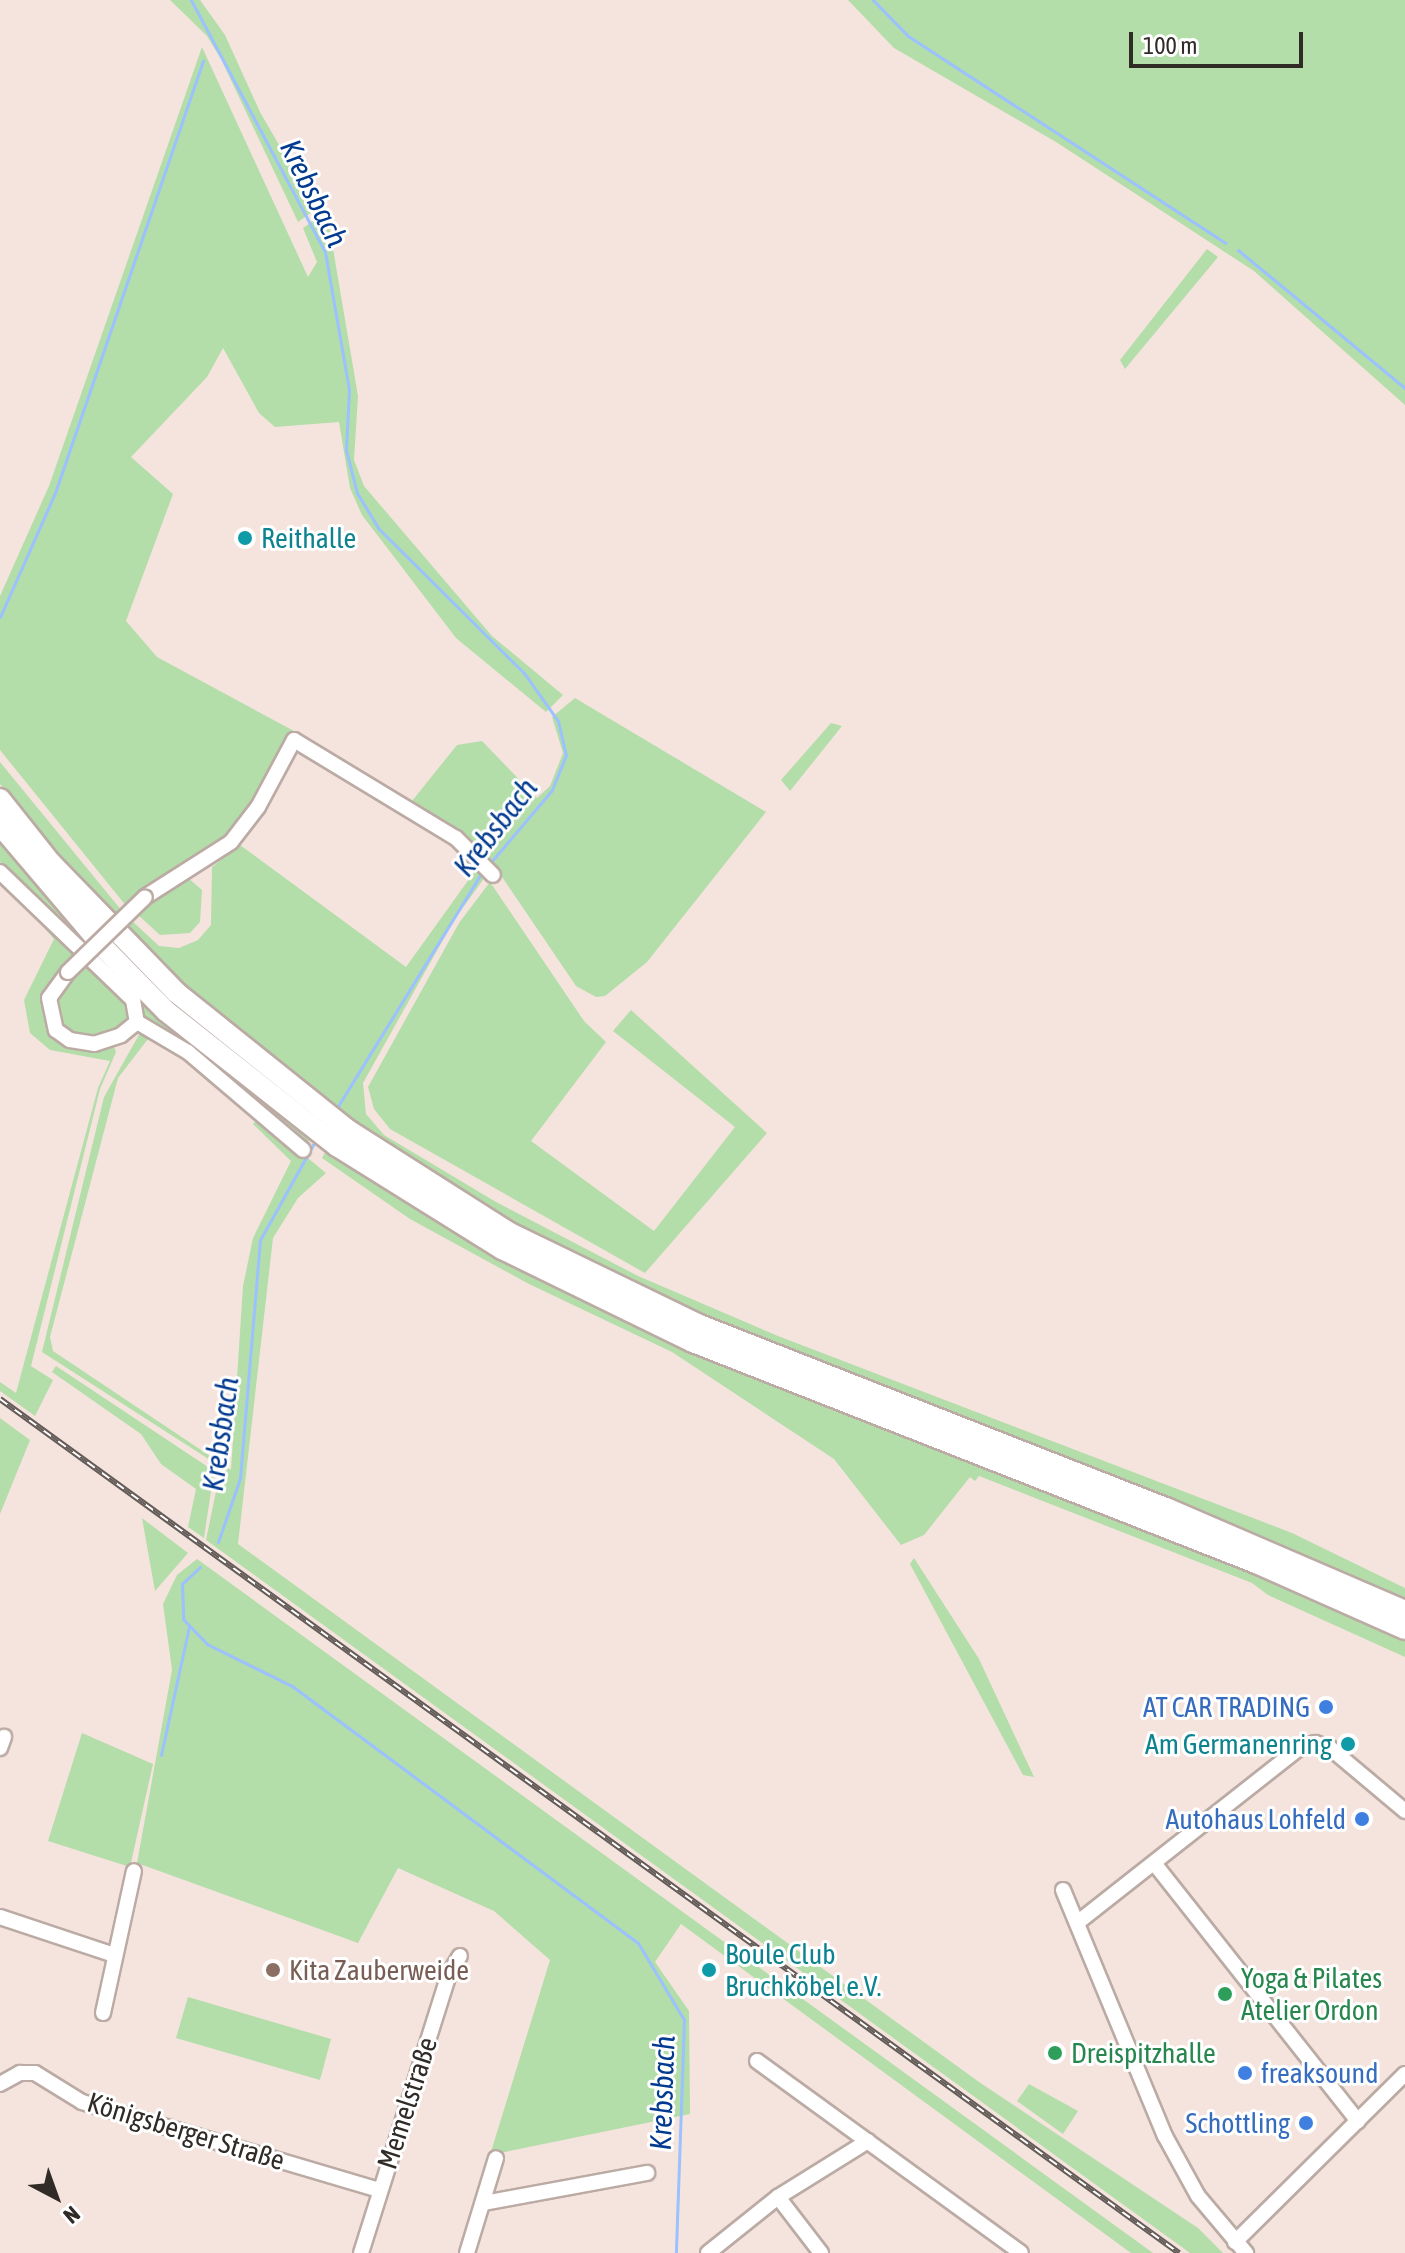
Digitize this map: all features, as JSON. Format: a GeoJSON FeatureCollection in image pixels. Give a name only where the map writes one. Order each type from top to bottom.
{"type":"FeatureCollection","features":[{"type":"Feature","properties":{"kind":"highway"},"geometry":{"type":"LineString","coordinates":[[0,799],[50,862],[177,993],[312,1115]]}},
{"type":"Feature","properties":{"kind":"highway"},"geometry":{"type":"LineString","coordinates":[[0,825],[95,939],[166,1011],[502,1249],[626,1313],[1256,1563],[1405,1629]]}},
{"type":"Feature","properties":{"kind":"highway"},"geometry":{"type":"LineString","coordinates":[[342,1138],[508,1232],[638,1297],[1246,1541],[1405,1611]]}},
{"type":"Feature","properties":{"kind":"street"},"geometry":{"type":"LineString","coordinates":[[137,1022],[121,1035],[94,1044],[70,1040],[56,1030],[49,998],[68,972],[145,897],[231,842],[258,807],[294,740],[456,838],[493,875]]}},
{"type":"Feature","properties":{"kind":"street"},"geometry":{"type":"LineString","coordinates":[[0,872],[133,1000],[137,1022],[188,1052],[303,1150]]}},
{"type":"Feature","properties":{"kind":"street"},"geometry":{"type":"LineString","coordinates":[[1077,1923],[1301,1747],[1315,1743],[1330,1748],[1405,1811]]}},
{"type":"Feature","properties":{"kind":"street"},"geometry":{"type":"LineString","coordinates":[[1154,1863],[1358,2121]]}},
{"type":"Feature","properties":{"kind":"street"},"geometry":{"type":"LineString","coordinates":[[103,2013],[134,1871]]}},
{"type":"Feature","properties":{"kind":"street"},"geometry":{"type":"LineString","coordinates":[[1063,1890],[1165,2136],[1198,2196],[1246,2253]]}},
{"type":"Feature","properties":{"kind":"street"},"geometry":{"type":"LineString","coordinates":[[0,1917],[114,1955]]}},
{"type":"Feature","properties":{"kind":"street","name":"Memelstraße"},"geometry":{"type":"LineString","coordinates":[[361,2253],[449,1974],[460,1956]]}},
{"type":"Feature","properties":{"kind":"street"},"geometry":{"type":"LineString","coordinates":[[757,2061],[1021,2253]]}},
{"type":"Feature","properties":{"kind":"street","name":"Königsberger Straße"},"geometry":{"type":"LineString","coordinates":[[0,2084],[20,2073],[35,2073],[82,2102],[379,2190]]}},
{"type":"Feature","properties":{"kind":"street"},"geometry":{"type":"LineString","coordinates":[[1235,2242],[1405,2074]]}},
{"type":"Feature","properties":{"kind":"street"},"geometry":{"type":"LineString","coordinates":[[708,2253],[778,2197],[868,2141]]}},
{"type":"Feature","properties":{"kind":"street"},"geometry":{"type":"LineString","coordinates":[[467,2253],[496,2158]]}},
{"type":"Feature","properties":{"kind":"street"},"geometry":{"type":"LineString","coordinates":[[483,2203],[647,2173]]}},
{"type":"Feature","properties":{"kind":"street"},"geometry":{"type":"LineString","coordinates":[[778,2197],[821,2253]]}},
{"type":"Feature","properties":{"kind":"green space"},"geometry":{"type":"Polygon","coordinates":[[[170,0],[200,0],[225,35],[260,112],[316,209],[298,222],[221,59],[207,36],[170,0]]]}},
{"type":"Feature","properties":{"kind":"green space"},"geometry":{"type":"Polygon","coordinates":[[[848,0],[1405,0],[1405,405],[1254,271],[1056,142],[894,48],[848,0]]]}},
{"type":"Feature","properties":{"kind":"green space"},"geometry":{"type":"Polygon","coordinates":[[[202,47],[308,277],[317,262],[303,228],[321,215],[330,231],[358,396],[354,460],[364,486],[492,636],[563,695],[546,712],[456,638],[362,515],[350,488],[339,422],[275,427],[259,413],[223,348],[207,377],[131,457],[173,494],[126,621],[157,657],[294,731],[243,827],[127,907],[0,750],[0,596],[49,486],[202,47]]]}},
{"type":"Feature","properties":{"kind":"green space"},"geometry":{"type":"Polygon","coordinates":[[[1207,249],[1218,257],[1125,369],[1120,360],[1207,249]]]}},
{"type":"Feature","properties":{"kind":"green space"},"geometry":{"type":"Polygon","coordinates":[[[575,698],[766,812],[647,962],[605,996],[596,997],[576,986],[498,871],[412,801],[457,745],[482,741],[537,798],[550,786],[563,753],[552,717],[575,698]]]}},
{"type":"Feature","properties":{"kind":"green space"},"geometry":{"type":"Polygon","coordinates":[[[831,723],[842,726],[790,791],[781,780],[831,723]]]}},
{"type":"Feature","properties":{"kind":"green space"},"geometry":{"type":"Polygon","coordinates":[[[0,762],[122,911],[114,920],[0,784],[0,762]]]}},
{"type":"Feature","properties":{"kind":"green space"},"geometry":{"type":"Polygon","coordinates":[[[0,842],[88,944],[83,950],[0,862],[0,842]]]}},
{"type":"Feature","properties":{"kind":"green space"},"geometry":{"type":"Polygon","coordinates":[[[240,845],[406,967],[477,868],[485,877],[454,920],[363,1083],[366,1114],[384,1135],[496,1202],[638,1276],[778,1336],[1292,1533],[1405,1588],[1405,1602],[1267,1538],[768,1346],[512,1225],[353,1123],[197,998],[122,926],[130,919],[159,946],[179,948],[198,940],[211,925],[212,867],[240,845]]]}},
{"type":"Feature","properties":{"kind":"green space"},"geometry":{"type":"Polygon","coordinates":[[[0,878],[77,955],[51,984],[52,1032],[113,1044],[116,1052],[100,1089],[31,1366],[53,1380],[35,1416],[0,1391],[0,1382],[16,1393],[98,1088],[110,1061],[50,1050],[30,1033],[24,1000],[54,939],[0,878]]]}},
{"type":"Feature","properties":{"kind":"green space"},"geometry":{"type":"Polygon","coordinates":[[[188,878],[202,890],[200,922],[190,933],[160,935],[136,913],[188,878]]]}},
{"type":"Feature","properties":{"kind":"green space"},"geometry":{"type":"Polygon","coordinates":[[[490,882],[584,1021],[606,1042],[531,1141],[654,1231],[735,1127],[613,1031],[631,1010],[767,1133],[645,1273],[390,1129],[374,1109],[368,1087],[459,923],[490,882]]]}},
{"type":"Feature","properties":{"kind":"green space"},"geometry":{"type":"Polygon","coordinates":[[[96,951],[312,1136],[305,1147],[141,1021],[90,957],[96,951]]]}},
{"type":"Feature","properties":{"kind":"green space"},"geometry":{"type":"Polygon","coordinates":[[[84,963],[125,1004],[128,1016],[121,1026],[105,1035],[81,1038],[61,1027],[58,994],[84,963]]]}},
{"type":"Feature","properties":{"kind":"green space"},"geometry":{"type":"Polygon","coordinates":[[[140,1033],[151,1035],[118,1078],[50,1337],[53,1351],[231,1470],[243,1286],[253,1238],[291,1161],[253,1124],[259,1118],[326,1173],[298,1198],[273,1238],[238,1544],[979,2082],[1198,2228],[1223,2253],[1190,2253],[206,1540],[221,1467],[42,1352],[104,1097],[140,1033]]]}},
{"type":"Feature","properties":{"kind":"green space"},"geometry":{"type":"Polygon","coordinates":[[[328,1147],[448,1228],[621,1319],[1335,1605],[1405,1639],[1405,1657],[1268,1595],[1252,1583],[979,1476],[975,1481],[970,1477],[924,1535],[901,1545],[834,1459],[672,1352],[529,1284],[410,1219],[322,1158],[328,1147]]]}},
{"type":"Feature","properties":{"kind":"green space"},"geometry":{"type":"Polygon","coordinates":[[[56,1366],[214,1471],[204,1538],[188,1527],[196,1489],[161,1464],[141,1434],[52,1372],[56,1366]]]}},
{"type":"Feature","properties":{"kind":"green space"},"geometry":{"type":"Polygon","coordinates":[[[0,1418],[30,1440],[0,1514],[0,1418]]]}},
{"type":"Feature","properties":{"kind":"green space"},"geometry":{"type":"Polygon","coordinates":[[[142,1518],[188,1553],[155,1591],[142,1518]]]}},
{"type":"Feature","properties":{"kind":"green space"},"geometry":{"type":"Polygon","coordinates":[[[914,1558],[979,1659],[1034,1777],[1023,1775],[910,1564],[914,1558]]]}},
{"type":"Feature","properties":{"kind":"green space"},"geometry":{"type":"Polygon","coordinates":[[[197,1559],[1153,2253],[1131,2253],[681,1924],[655,1962],[689,2011],[690,2114],[490,2155],[550,1960],[494,1911],[398,1868],[358,1943],[137,1863],[172,1670],[163,1604],[177,1575],[197,1559]]]}},
{"type":"Feature","properties":{"kind":"green space"},"geometry":{"type":"Polygon","coordinates":[[[82,1733],[153,1764],[130,1867],[48,1841],[82,1733]]]}},
{"type":"Feature","properties":{"kind":"green space"},"geometry":{"type":"Polygon","coordinates":[[[188,1997],[331,2039],[320,2080],[176,2038],[188,1997]]]}},
{"type":"Feature","properties":{"kind":"green space"},"geometry":{"type":"Polygon","coordinates":[[[1029,2084],[1078,2111],[1063,2134],[1017,2101],[1029,2084]]]}},
{"type":"Feature","properties":{"kind":"waterway","name":"Krebsbach"},"geometry":{"type":"LineString","coordinates":[[191,0],[325,252],[349,390],[346,450],[357,493],[379,529],[524,673],[558,721],[566,755],[552,790],[490,863]]}},
{"type":"Feature","properties":{"kind":"waterway"},"geometry":{"type":"LineString","coordinates":[[873,0],[908,36],[1225,243]]}},
{"type":"Feature","properties":{"kind":"waterway"},"geometry":{"type":"LineString","coordinates":[[0,617],[55,493],[203,61]]}},
{"type":"Feature","properties":{"kind":"waterway"},"geometry":{"type":"LineString","coordinates":[[1238,250],[1405,388]]}},
{"type":"Feature","properties":{"kind":"waterway","name":"Krebsbach"},"geometry":{"type":"LineString","coordinates":[[335,1111],[482,872]]}},
{"type":"Feature","properties":{"kind":"waterway","name":"Krebsbach"},"geometry":{"type":"LineString","coordinates":[[218,1542],[240,1478],[260,1240],[315,1141]]}},
{"type":"Feature","properties":{"kind":"waterway","name":"Krebsbach"},"geometry":{"type":"LineString","coordinates":[[200,1567],[182,1584],[183,1619],[207,1644],[292,1686],[638,1943],[684,2020],[676,2253]]}},
{"type":"Feature","properties":{"kind":"waterway"},"geometry":{"type":"LineString","coordinates":[[161,1755],[189,1627]]}},
{"type":"Feature","properties":{"kind":"railway"},"geometry":{"type":"LineString","coordinates":[[0,1399],[1179,2253]]}},
{"type":"Feature","properties":{"kind":"place","name":"Reithalle"},"geometry":{"type":"Point","coordinates":[245,538]}},
{"type":"Feature","properties":{"kind":"place","name":"AT CAR TRADING"},"geometry":{"type":"Point","coordinates":[1326,1707]}},
{"type":"Feature","properties":{"kind":"place","name":"Am Germanenring"},"geometry":{"type":"Point","coordinates":[1348,1744]}},
{"type":"Feature","properties":{"kind":"place","name":"Autohaus Lohfeld"},"geometry":{"type":"Point","coordinates":[1362,1819]}},
{"type":"Feature","properties":{"kind":"place","name":"Kita Zauberweide"},"geometry":{"type":"Point","coordinates":[273,1970]}},
{"type":"Feature","properties":{"kind":"place","name":"Boule Club Bruchköbel e.V."},"geometry":{"type":"Point","coordinates":[709,1970]}},
{"type":"Feature","properties":{"kind":"place","name":"Yoga & Pilates Atelier Ordon"},"geometry":{"type":"Point","coordinates":[1225,1994]}},
{"type":"Feature","properties":{"kind":"place","name":"Dreispitzhalle"},"geometry":{"type":"Point","coordinates":[1055,2053]}},
{"type":"Feature","properties":{"kind":"place","name":"freaksound"},"geometry":{"type":"Point","coordinates":[1245,2073]}},
{"type":"Feature","properties":{"kind":"place","name":"Schottling"},"geometry":{"type":"Point","coordinates":[1306,2123]}}]}
